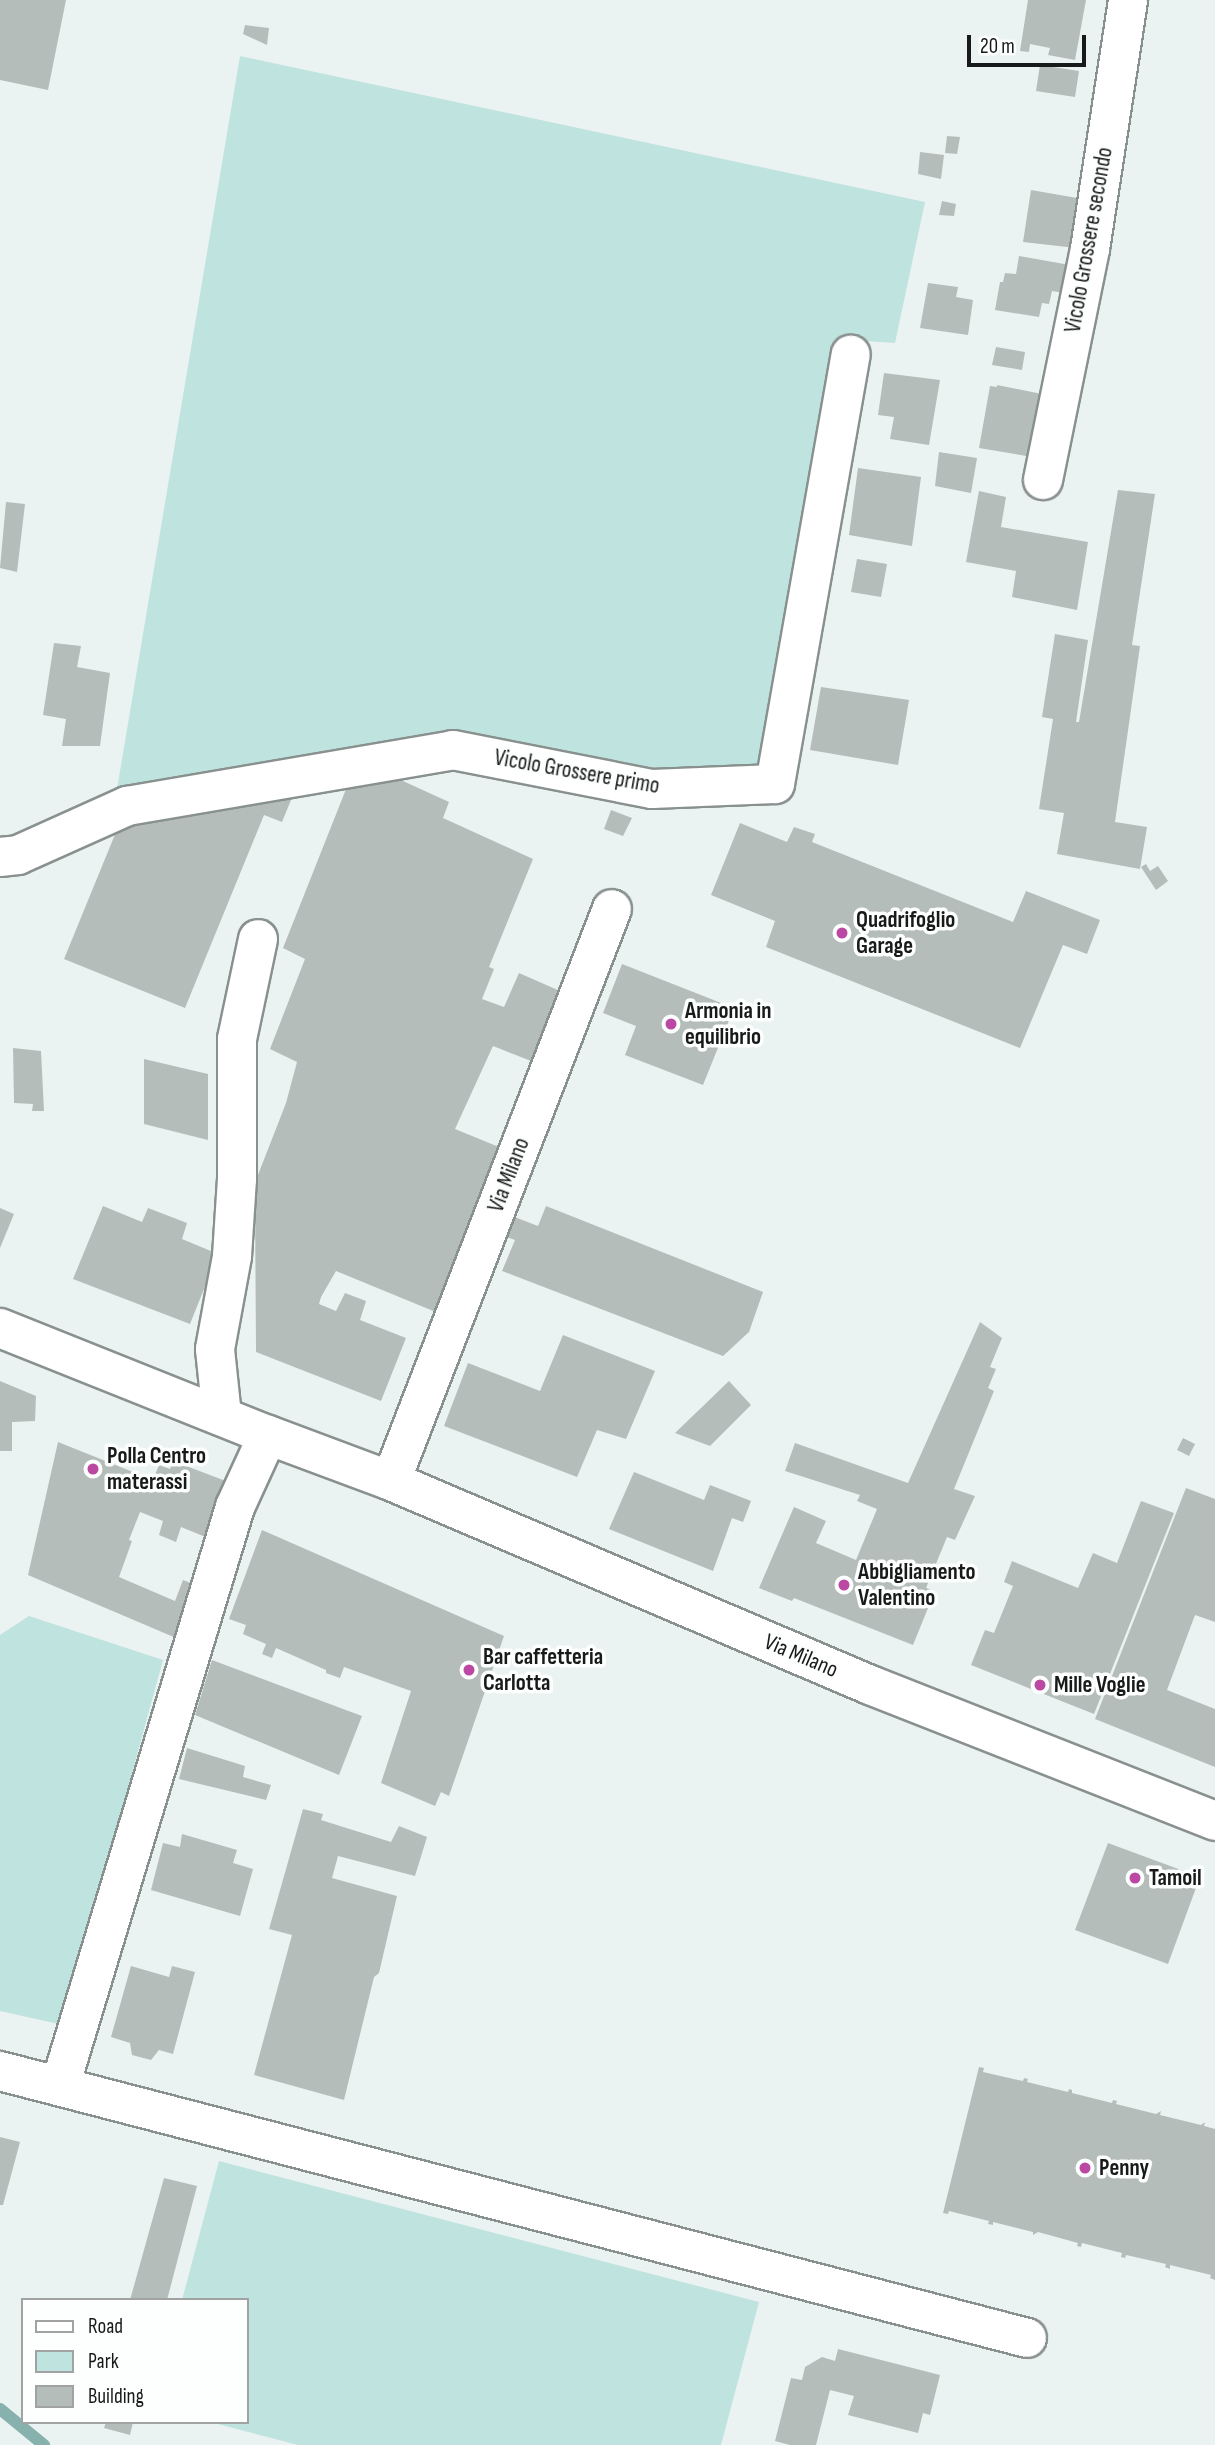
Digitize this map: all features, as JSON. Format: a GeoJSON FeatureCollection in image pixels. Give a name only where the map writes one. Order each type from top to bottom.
{"type":"FeatureCollection","features":[{"type":"Feature","properties":{"kind":"street","name":"Vicolo Grossere secondo"},"geometry":{"type":"LineString","coordinates":[[1043,480],[1090,249],[1128,0]]}},
{"type":"Feature","properties":{"kind":"street","name":"Vicolo Grossere primo"},"geometry":{"type":"LineString","coordinates":[[0,856],[18,855],[127,806],[453,750],[652,789],[775,785],[851,355]]}},
{"type":"Feature","properties":{"kind":"street","name":"Via Milano"},"geometry":{"type":"LineString","coordinates":[[391,1480],[612,908]]}},
{"type":"Feature","properties":{"kind":"street"},"geometry":{"type":"LineString","coordinates":[[222,1416],[215,1349],[232,1256],[237,1179],[237,1039],[258,939]]}},
{"type":"Feature","properties":{"kind":"street","name":"Via Milano"},"geometry":{"type":"LineString","coordinates":[[0,1328],[268,1436],[391,1480],[870,1685],[1215,1821]]}},
{"type":"Feature","properties":{"kind":"street"},"geometry":{"type":"LineString","coordinates":[[60,2086],[235,1507],[268,1436]]}},
{"type":"Feature","properties":{"kind":"street"},"geometry":{"type":"LineString","coordinates":[[0,2071],[1027,2338]]}},
{"type":"Feature","properties":{"kind":"green space"},"geometry":{"type":"Polygon","coordinates":[[[240,56],[925,202],[895,343],[835,339],[759,772],[646,782],[444,739],[115,801],[240,56]]]}},
{"type":"Feature","properties":{"kind":"green space"},"geometry":{"type":"Polygon","coordinates":[[[29,1616],[163,1660],[63,2025],[0,2011],[0,1635],[29,1616]]]}},
{"type":"Feature","properties":{"kind":"green space"},"geometry":{"type":"Polygon","coordinates":[[[219,2161],[759,2302],[721,2445],[298,2445],[218,2424],[248,2424],[248,2298],[183,2298],[219,2161]]]}},
{"type":"Feature","properties":{"kind":"building"},"geometry":{"type":"Polygon","coordinates":[[[0,0],[66,0],[48,90],[0,80],[0,0]]]}},
{"type":"Feature","properties":{"kind":"building"},"geometry":{"type":"Polygon","coordinates":[[[1028,0],[1086,0],[1075,60],[1048,55],[1050,48],[1030,44],[1029,52],[1020,51],[1028,0]]]}},
{"type":"Feature","properties":{"kind":"building"},"geometry":{"type":"Polygon","coordinates":[[[245,25],[269,28],[267,45],[243,34],[245,25]]]}},
{"type":"Feature","properties":{"kind":"building"},"geometry":{"type":"Polygon","coordinates":[[[1040,65],[1079,71],[1075,97],[1036,91],[1040,65]]]}},
{"type":"Feature","properties":{"kind":"building"},"geometry":{"type":"Polygon","coordinates":[[[947,136],[960,137],[957,154],[945,153],[947,136]]]}},
{"type":"Feature","properties":{"kind":"building"},"geometry":{"type":"Polygon","coordinates":[[[920,152],[944,155],[941,179],[918,174],[920,152]]]}},
{"type":"Feature","properties":{"kind":"building"},"geometry":{"type":"Polygon","coordinates":[[[1031,190],[1083,199],[1076,248],[1023,242],[1031,190]]]}},
{"type":"Feature","properties":{"kind":"building"},"geometry":{"type":"Polygon","coordinates":[[[942,201],[956,204],[954,216],[939,215],[942,201]]]}},
{"type":"Feature","properties":{"kind":"building"},"geometry":{"type":"Polygon","coordinates":[[[1019,256],[1070,265],[1065,293],[1052,291],[1049,304],[1042,303],[1039,317],[995,310],[1000,282],[1003,282],[1005,273],[1016,274],[1019,256]]]}},
{"type":"Feature","properties":{"kind":"building"},"geometry":{"type":"Polygon","coordinates":[[[928,283],[958,287],[956,297],[973,300],[968,335],[920,328],[928,283]]]}},
{"type":"Feature","properties":{"kind":"building"},"geometry":{"type":"Polygon","coordinates":[[[996,347],[1025,352],[1022,370],[992,365],[996,347]]]}},
{"type":"Feature","properties":{"kind":"building"},"geometry":{"type":"Polygon","coordinates":[[[884,373],[940,380],[929,445],[890,439],[894,417],[878,415],[884,373]]]}},
{"type":"Feature","properties":{"kind":"building"},"geometry":{"type":"Polygon","coordinates":[[[990,386],[1042,394],[1032,457],[979,448],[990,386]]]}},
{"type":"Feature","properties":{"kind":"building"},"geometry":{"type":"Polygon","coordinates":[[[939,452],[977,458],[971,493],[935,486],[939,452]]]}},
{"type":"Feature","properties":{"kind":"building"},"geometry":{"type":"Polygon","coordinates":[[[858,468],[921,477],[912,546],[849,535],[858,468]]]}},
{"type":"Feature","properties":{"kind":"building"},"geometry":{"type":"Polygon","coordinates":[[[1118,490],[1155,494],[1132,645],[1140,646],[1115,822],[1147,827],[1140,869],[1057,854],[1064,813],[1039,809],[1053,719],[1042,717],[1055,634],[1088,640],[1076,722],[1079,722],[1118,490]]]}},
{"type":"Feature","properties":{"kind":"building"},"geometry":{"type":"Polygon","coordinates":[[[979,491],[1006,497],[1001,527],[1088,542],[1077,610],[1012,597],[1016,571],[966,562],[979,491]]]}},
{"type":"Feature","properties":{"kind":"building"},"geometry":{"type":"Polygon","coordinates":[[[6,502],[25,504],[17,572],[0,568],[6,502]]]}},
{"type":"Feature","properties":{"kind":"building"},"geometry":{"type":"Polygon","coordinates":[[[857,559],[887,564],[881,597],[851,592],[857,559]]]}},
{"type":"Feature","properties":{"kind":"building"},"geometry":{"type":"Polygon","coordinates":[[[54,643],[81,646],[77,667],[110,673],[100,746],[62,746],[66,719],[43,715],[54,643]]]}},
{"type":"Feature","properties":{"kind":"building"},"geometry":{"type":"Polygon","coordinates":[[[821,687],[909,700],[898,765],[810,750],[821,687]]]}},
{"type":"Feature","properties":{"kind":"building"},"geometry":{"type":"Polygon","coordinates":[[[381,771],[449,802],[443,818],[533,859],[489,967],[494,969],[482,999],[504,1007],[519,973],[560,991],[531,1061],[493,1046],[455,1129],[511,1152],[443,1315],[336,1271],[321,1297],[319,1304],[336,1311],[345,1293],[366,1301],[360,1320],[406,1338],[381,1401],[256,1352],[255,1196],[256,1180],[286,1103],[297,1062],[270,1049],[305,959],[283,948],[352,774],[381,771]]]}},
{"type":"Feature","properties":{"kind":"building"},"geometry":{"type":"Polygon","coordinates":[[[298,783],[282,822],[264,815],[185,1008],[64,959],[125,810],[298,783]]]}},
{"type":"Feature","properties":{"kind":"building"},"geometry":{"type":"Polygon","coordinates":[[[611,810],[632,818],[623,836],[604,829],[611,810]]]}},
{"type":"Feature","properties":{"kind":"building"},"geometry":{"type":"Polygon","coordinates":[[[740,823],[787,842],[794,827],[815,834],[812,842],[1013,922],[1026,891],[1100,920],[1087,954],[1063,945],[1020,1048],[766,947],[775,921],[711,895],[740,823]]]}},
{"type":"Feature","properties":{"kind":"building"},"geometry":{"type":"Polygon","coordinates":[[[1146,864],[1150,871],[1158,866],[1168,881],[1156,890],[1141,867],[1146,864]]]}},
{"type":"Feature","properties":{"kind":"building"},"geometry":{"type":"Polygon","coordinates":[[[622,964],[734,1008],[703,1085],[625,1055],[636,1026],[603,1013],[622,964]]]}},
{"type":"Feature","properties":{"kind":"building"},"geometry":{"type":"Polygon","coordinates":[[[13,1048],[41,1051],[44,1111],[32,1111],[33,1104],[14,1103],[13,1048]]]}},
{"type":"Feature","properties":{"kind":"building"},"geometry":{"type":"Polygon","coordinates":[[[144,1059],[208,1074],[208,1140],[144,1124],[144,1059]]]}},
{"type":"Feature","properties":{"kind":"building"},"geometry":{"type":"Polygon","coordinates":[[[103,1206],[142,1222],[148,1208],[187,1223],[182,1239],[218,1254],[190,1324],[73,1279],[103,1206]]]}},
{"type":"Feature","properties":{"kind":"building"},"geometry":{"type":"Polygon","coordinates":[[[546,1206],[763,1292],[749,1332],[723,1356],[502,1271],[515,1240],[504,1236],[512,1216],[538,1226],[546,1206]]]}},
{"type":"Feature","properties":{"kind":"building"},"geometry":{"type":"Polygon","coordinates":[[[0,1208],[14,1214],[0,1248],[0,1208]]]}},
{"type":"Feature","properties":{"kind":"building"},"geometry":{"type":"Polygon","coordinates":[[[980,1322],[1002,1338],[990,1367],[996,1369],[988,1388],[994,1391],[954,1489],[975,1496],[955,1540],[947,1537],[926,1588],[935,1591],[913,1645],[794,1598],[792,1601],[759,1588],[794,1507],[826,1521],[816,1543],[856,1560],[877,1509],[857,1501],[860,1495],[785,1471],[795,1443],[908,1483],[980,1322]]]}},
{"type":"Feature","properties":{"kind":"building"},"geometry":{"type":"Polygon","coordinates":[[[563,1335],[655,1371],[626,1439],[597,1430],[577,1477],[444,1426],[468,1363],[540,1391],[563,1335]]]}},
{"type":"Feature","properties":{"kind":"building"},"geometry":{"type":"Polygon","coordinates":[[[0,1381],[36,1396],[35,1421],[12,1422],[12,1451],[0,1451],[0,1381]]]}},
{"type":"Feature","properties":{"kind":"building"},"geometry":{"type":"Polygon","coordinates":[[[729,1381],[751,1405],[710,1446],[675,1433],[729,1381]]]}},
{"type":"Feature","properties":{"kind":"building"},"geometry":{"type":"Polygon","coordinates":[[[1183,1438],[1195,1444],[1189,1456],[1177,1450],[1183,1438]]]}},
{"type":"Feature","properties":{"kind":"building"},"geometry":{"type":"Polygon","coordinates":[[[58,1442],[153,1480],[159,1465],[170,1469],[173,1461],[231,1483],[208,1538],[181,1527],[176,1542],[159,1535],[163,1521],[140,1512],[129,1540],[132,1541],[119,1577],[175,1601],[183,1580],[196,1585],[176,1638],[28,1575],[58,1442]]]}},
{"type":"Feature","properties":{"kind":"building"},"geometry":{"type":"Polygon","coordinates":[[[634,1472],[704,1500],[710,1485],[751,1501],[743,1522],[732,1518],[713,1571],[609,1529],[634,1472]]]}},
{"type":"Feature","properties":{"kind":"building"},"geometry":{"type":"Polygon","coordinates":[[[1186,1488],[1215,1499],[1215,1622],[1195,1615],[1167,1690],[1215,1709],[1215,1767],[1095,1719],[1186,1488]]]}},
{"type":"Feature","properties":{"kind":"building"},"geometry":{"type":"Polygon","coordinates":[[[1141,1501],[1174,1513],[1094,1714],[971,1665],[985,1630],[994,1633],[1013,1586],[1004,1582],[1012,1561],[1078,1588],[1093,1553],[1117,1563],[1141,1501]]]}},
{"type":"Feature","properties":{"kind":"building"},"geometry":{"type":"Polygon","coordinates":[[[262,1530],[504,1636],[449,1796],[441,1792],[435,1806],[381,1783],[411,1691],[344,1667],[340,1678],[276,1648],[272,1658],[262,1654],[266,1644],[243,1634],[246,1625],[229,1619],[262,1530]]]}},
{"type":"Feature","properties":{"kind":"building"},"geometry":{"type":"Polygon","coordinates":[[[212,1660],[362,1716],[339,1775],[195,1715],[212,1660]]]}},
{"type":"Feature","properties":{"kind":"building"},"geometry":{"type":"Polygon","coordinates":[[[187,1748],[245,1766],[243,1777],[271,1785],[266,1800],[179,1779],[187,1748]]]}},
{"type":"Feature","properties":{"kind":"building"},"geometry":{"type":"Polygon","coordinates":[[[303,1809],[323,1814],[321,1820],[391,1842],[399,1826],[427,1837],[415,1876],[338,1856],[332,1878],[397,1896],[344,2100],[254,2075],[292,1935],[269,1929],[303,1809]]]}},
{"type":"Feature","properties":{"kind":"building"},"geometry":{"type":"Polygon","coordinates":[[[182,1834],[237,1850],[233,1863],[253,1869],[240,1916],[151,1890],[163,1843],[180,1847],[182,1834]]]}},
{"type":"Feature","properties":{"kind":"building"},"geometry":{"type":"Polygon","coordinates":[[[1108,1843],[1200,1877],[1168,1964],[1075,1930],[1108,1843]]]}},
{"type":"Feature","properties":{"kind":"building"},"geometry":{"type":"Polygon","coordinates":[[[131,1966],[169,1977],[172,1966],[195,1972],[173,2054],[159,2050],[151,2060],[132,2055],[130,2043],[111,2037],[131,1966]]]}},
{"type":"Feature","properties":{"kind":"building","name":"Penny"},"geometry":{"type":"Polygon","coordinates":[[[979,2067],[984,2068],[983,2072],[1023,2081],[1024,2078],[1028,2079],[1027,2082],[1068,2092],[1069,2089],[1072,2093],[1112,2103],[1113,2100],[1117,2101],[1116,2104],[1156,2114],[1161,2111],[1160,2115],[1201,2125],[1205,2122],[1204,2126],[1215,2129],[1215,2280],[1210,2278],[1211,2275],[1170,2265],[1170,2269],[1165,2267],[1166,2264],[1126,2255],[1125,2258],[1121,2257],[1122,2253],[1082,2243],[1081,2247],[1077,2246],[1078,2243],[1038,2232],[1033,2235],[1033,2232],[993,2222],[993,2225],[988,2224],[989,2221],[949,2211],[948,2214],[943,2213],[979,2067]]]}},
{"type":"Feature","properties":{"kind":"building"},"geometry":{"type":"Polygon","coordinates":[[[0,2137],[20,2142],[3,2205],[0,2205],[0,2137]]]}},
{"type":"Feature","properties":{"kind":"building"},"geometry":{"type":"Polygon","coordinates":[[[164,2178],[197,2186],[168,2298],[131,2298],[164,2178]]]}},
{"type":"Feature","properties":{"kind":"building"},"geometry":{"type":"Polygon","coordinates":[[[838,2349],[940,2375],[930,2415],[923,2413],[918,2433],[848,2415],[854,2396],[830,2390],[816,2445],[790,2445],[775,2441],[791,2378],[802,2380],[805,2367],[822,2357],[835,2361],[838,2349]]]}},
{"type":"Feature","properties":{"kind":"building"},"geometry":{"type":"Polygon","coordinates":[[[105,2424],[133,2424],[130,2435],[104,2428],[105,2424]]]}},
{"type":"Feature","properties":{"kind":"waterway"},"geometry":{"type":"LineString","coordinates":[[0,2409],[44,2445]]}},
{"type":"Feature","properties":{"kind":"place","name":"Quadrifoglio Garage"},"geometry":{"type":"Point","coordinates":[842,933]}},
{"type":"Feature","properties":{"kind":"place","name":"Armonia in equilibrio"},"geometry":{"type":"Point","coordinates":[671,1024]}},
{"type":"Feature","properties":{"kind":"place","name":"Polla Centro materassi"},"geometry":{"type":"Point","coordinates":[93,1469]}},
{"type":"Feature","properties":{"kind":"place","name":"Abbigliamento Valentino"},"geometry":{"type":"Point","coordinates":[844,1585]}},
{"type":"Feature","properties":{"kind":"place","name":"Bar caffetteria Carlotta"},"geometry":{"type":"Point","coordinates":[469,1670]}},
{"type":"Feature","properties":{"kind":"place","name":"Mille Voglie"},"geometry":{"type":"Point","coordinates":[1040,1685]}},
{"type":"Feature","properties":{"kind":"place","name":"Tamoil"},"geometry":{"type":"Point","coordinates":[1135,1878]}},
{"type":"Feature","properties":{"kind":"place","name":"Penny"},"geometry":{"type":"Point","coordinates":[1085,2168]}}]}
